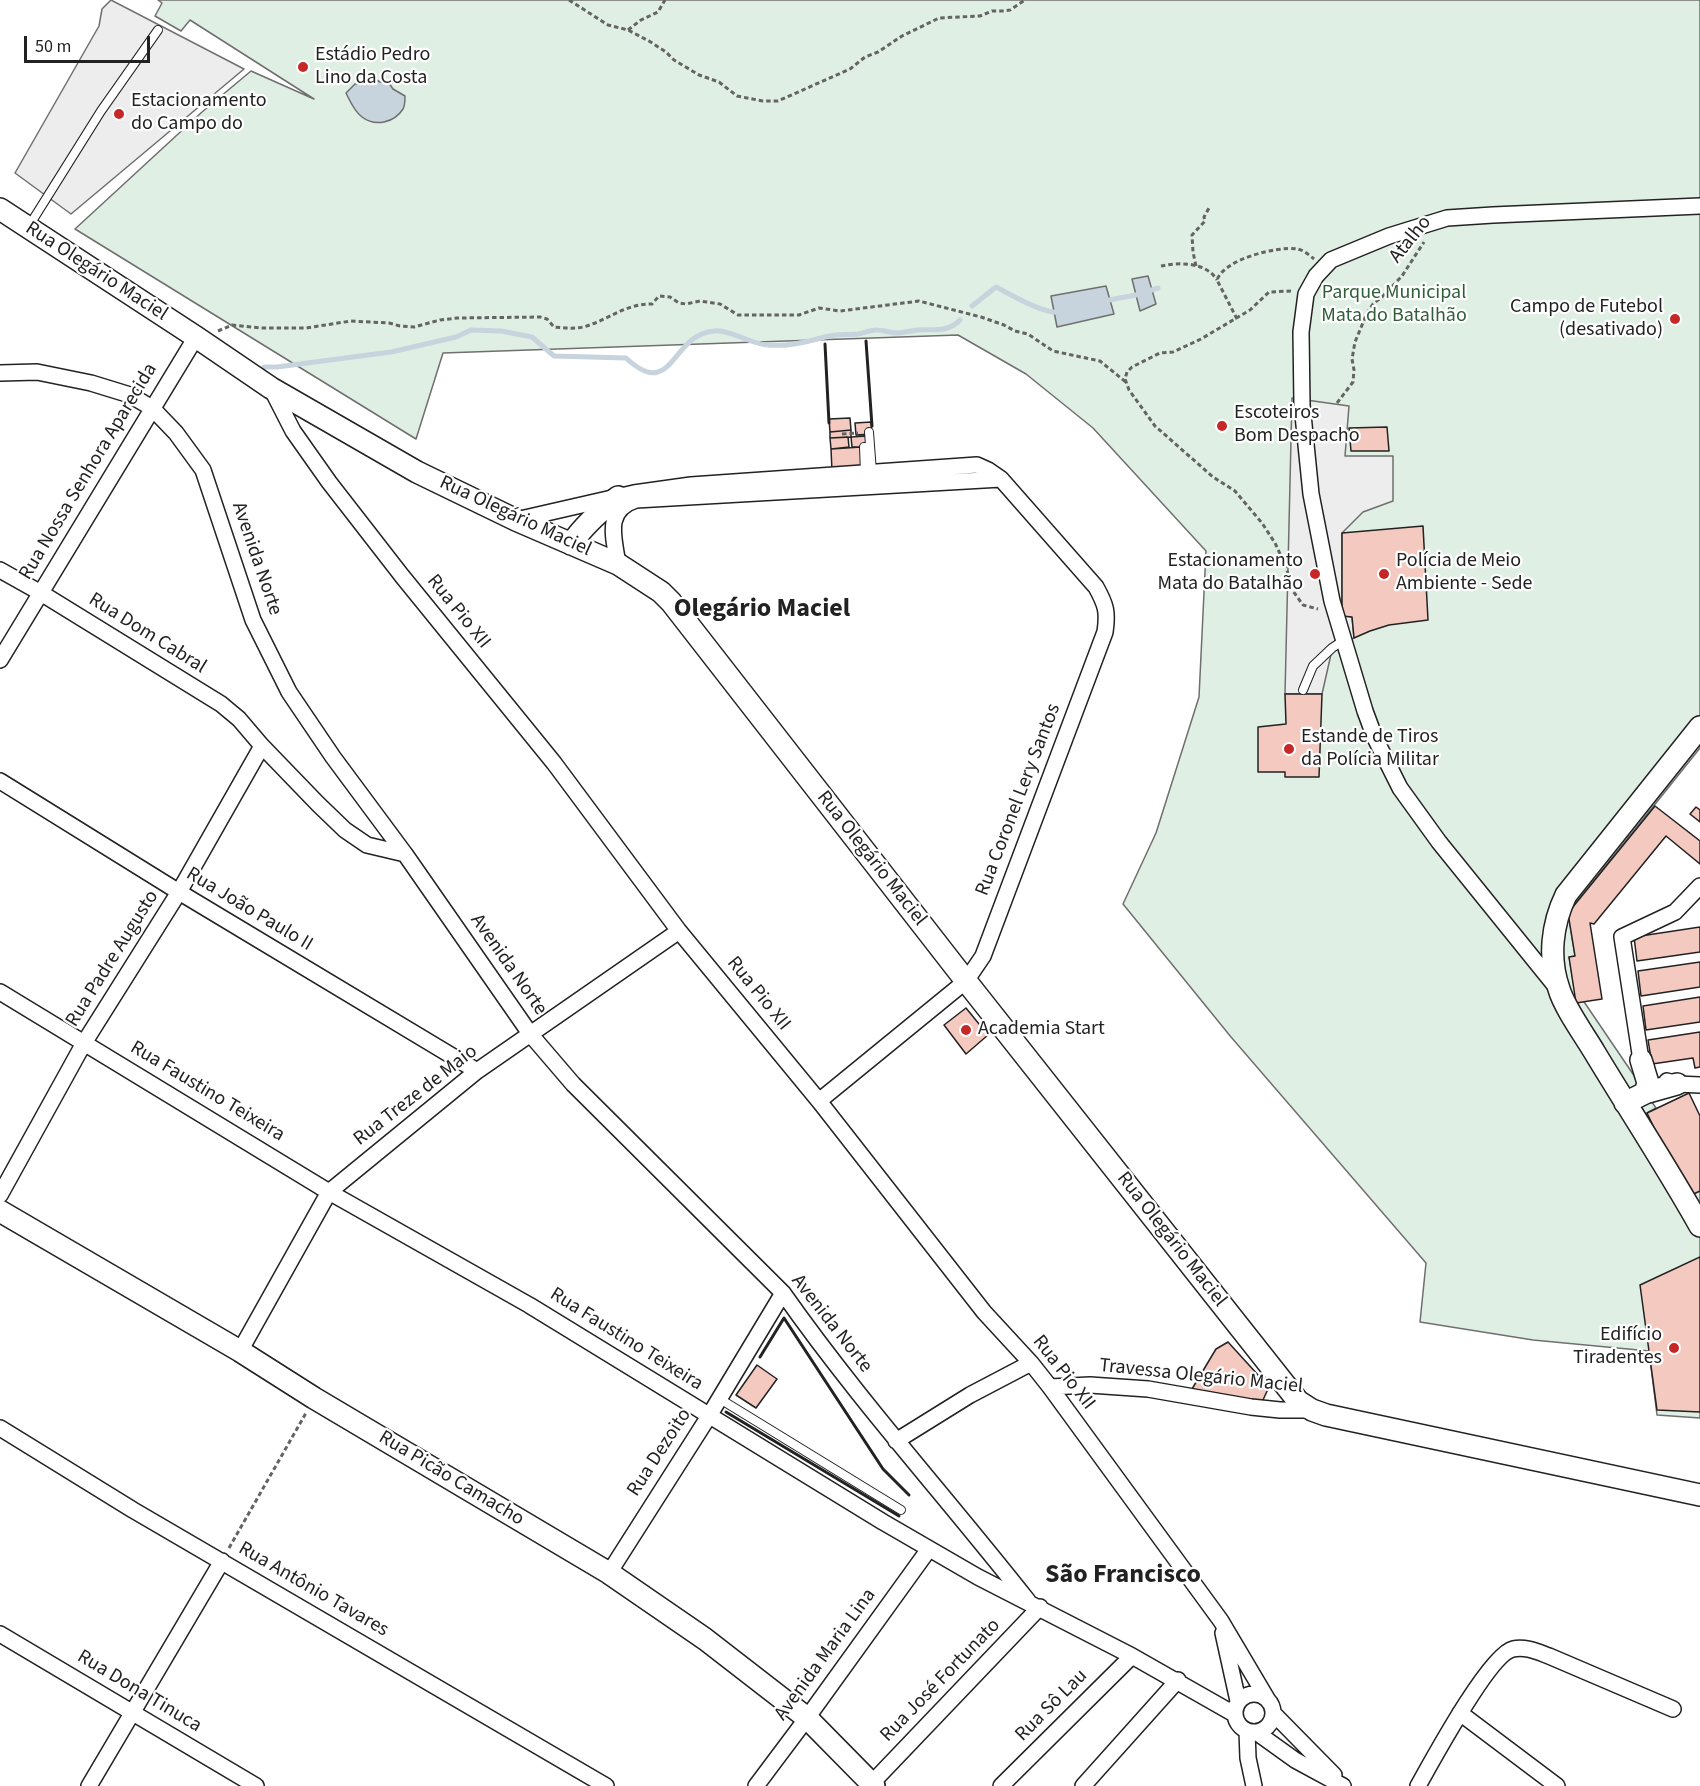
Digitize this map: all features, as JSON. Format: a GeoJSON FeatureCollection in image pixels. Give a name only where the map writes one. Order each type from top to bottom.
{"type":"FeatureCollection","features":[{"type":"Feature","properties":{"kind":"street"},"geometry":{"type":"LineString","coordinates":[[1700,206],[1492,214],[1447,218],[1389,236],[1331,260],[1316,276],[1306,294],[1301,332],[1302,405],[1311,494],[1336,613],[1375,738],[1400,788],[1439,842],[1559,990],[1625,1103],[1680,1189],[1700,1226]]}},
{"type":"Feature","properties":{"kind":"street","name":"Rua Olegário Maciel"},"geometry":{"type":"LineString","coordinates":[[0,209],[271,388],[417,472],[516,520],[618,564],[662,592],[1298,1401],[1326,1415],[1394,1431],[1700,1495]]}},
{"type":"Feature","properties":{"kind":"street","name":"Rua Nossa Senhora Aparecida"},"geometry":{"type":"LineString","coordinates":[[0,660],[196,337]]}},
{"type":"Feature","properties":{"kind":"street","name":"Avenida Norte"},"geometry":{"type":"LineString","coordinates":[[0,373],[37,372],[91,383],[130,395],[152,408],[176,433],[203,470],[253,620],[289,692],[531,1035],[573,1084],[783,1293],[896,1441],[1034,1604]]}},
{"type":"Feature","properties":{"kind":"street","name":"Rua Pio XII"},"geometry":{"type":"LineString","coordinates":[[271,388],[293,431],[329,482],[402,576],[554,763],[680,931],[819,1101],[984,1312],[1050,1387],[1221,1621],[1271,1707]]}},
{"type":"Feature","properties":{"kind":"street","name":"Rua Coronel Lery Santos"},"geometry":{"type":"LineString","coordinates":[[516,520],[691,485],[977,465],[1000,479],[1096,587],[1105,603],[1107,616],[1105,632],[983,956],[966,981],[819,1101]]}},
{"type":"Feature","properties":{"kind":"street","name":"Rua Coronel Lery Santos"},"geometry":{"type":"LineString","coordinates":[[629,498],[1000,479]]}},
{"type":"Feature","properties":{"kind":"street"},"geometry":{"type":"LineString","coordinates":[[571,544],[597,513],[629,498]]}},
{"type":"Feature","properties":{"kind":"street"},"geometry":{"type":"LineString","coordinates":[[618,564],[613,534],[614,523],[618,511],[629,498]]}},
{"type":"Feature","properties":{"kind":"street","name":"Rua Dom Cabral"},"geometry":{"type":"LineString","coordinates":[[0,570],[221,704],[239,719],[262,746],[345,830],[367,845],[405,854]]}},
{"type":"Feature","properties":{"kind":"street"},"geometry":{"type":"LineString","coordinates":[[1559,990],[1552,955],[1557,913],[1566,895],[1700,727]]}},
{"type":"Feature","properties":{"kind":"street","name":"Rua Padre Augusto"},"geometry":{"type":"LineString","coordinates":[[0,1195],[84,1043],[179,892],[262,746]]}},
{"type":"Feature","properties":{"kind":"street","name":"Rua João Paulo II"},"geometry":{"type":"LineString","coordinates":[[0,781],[179,892],[477,1071]]}},
{"type":"Feature","properties":{"kind":"street"},"geometry":{"type":"LineString","coordinates":[[1645,1093],[1648,1083],[1641,1060],[1622,937],[1675,912],[1700,886]]}},
{"type":"Feature","properties":{"kind":"street","name":"Rua Treze de Maio"},"geometry":{"type":"LineString","coordinates":[[240,1351],[329,1192],[477,1071],[680,931]]}},
{"type":"Feature","properties":{"kind":"street","name":"Rua Faustino Teixeira"},"geometry":{"type":"LineString","coordinates":[[0,992],[329,1192],[529,1305],[929,1549],[1178,1680],[1236,1708]]}},
{"type":"Feature","properties":{"kind":"street"},"geometry":{"type":"LineString","coordinates":[[1641,1060],[1655,1078],[1677,1084],[1700,1085]]}},
{"type":"Feature","properties":{"kind":"street"},"geometry":{"type":"LineString","coordinates":[[1625,1103],[1645,1093],[1677,1084]]}},
{"type":"Feature","properties":{"kind":"street","name":"Rua Picão Camacho"},"geometry":{"type":"LineString","coordinates":[[0,1211],[240,1351],[314,1398],[609,1573],[705,1639],[807,1718],[872,1785]]}},
{"type":"Feature","properties":{"kind":"street","name":"Rua Dezoito"},"geometry":{"type":"LineString","coordinates":[[609,1573],[720,1399],[783,1293]]}},
{"type":"Feature","properties":{"kind":"street"},"geometry":{"type":"LineString","coordinates":[[896,1441],[970,1395],[1031,1363]]}},
{"type":"Feature","properties":{"kind":"street","name":"Travessa Olegário Maciel"},"geometry":{"type":"LineString","coordinates":[[1050,1387],[1090,1385],[1148,1389],[1251,1407],[1312,1410]]}},
{"type":"Feature","properties":{"kind":"street","name":"Rua Antônio Tavares"},"geometry":{"type":"LineString","coordinates":[[0,1428],[133,1510],[606,1786]]}},
{"type":"Feature","properties":{"kind":"street","name":"Avenida Maria Lina"},"geometry":{"type":"LineString","coordinates":[[756,1786],[929,1549]]}},
{"type":"Feature","properties":{"kind":"street"},"geometry":{"type":"LineString","coordinates":[[88,1786],[222,1561]]}},
{"type":"Feature","properties":{"kind":"street","name":"Rua José Fortunato"},"geometry":{"type":"LineString","coordinates":[[872,1785],[1034,1604]]}},
{"type":"Feature","properties":{"kind":"street","name":"Rua Pio XII"},"geometry":{"type":"LineString","coordinates":[[1221,1621],[1236,1708]]}},
{"type":"Feature","properties":{"kind":"street","name":"Rua Dona Tinuca"},"geometry":{"type":"LineString","coordinates":[[0,1634],[256,1786]]}},
{"type":"Feature","properties":{"kind":"street"},"geometry":{"type":"LineString","coordinates":[[1418,1786],[1460,1713],[1490,1668],[1503,1653],[1514,1648],[1528,1649],[1549,1656],[1673,1709]]}},
{"type":"Feature","properties":{"kind":"street","name":"Rua Sô Lau"},"geometry":{"type":"LineString","coordinates":[[1001,1786],[1132,1656]]}},
{"type":"Feature","properties":{"kind":"street"},"geometry":{"type":"LineString","coordinates":[[1083,1786],[1178,1680]]}},
{"type":"Feature","properties":{"kind":"street"},"geometry":{"type":"LineString","coordinates":[[1256,1694],[1262,1696],[1344,1786],[1239,1726],[1236,1708],[1243,1697],[1256,1694]]}},
{"type":"Feature","properties":{"kind":"street"},"geometry":{"type":"LineString","coordinates":[[1251,1732],[1267,1727],[1271,1723],[1271,1707]]}},
{"type":"Feature","properties":{"kind":"street"},"geometry":{"type":"LineString","coordinates":[[1460,1713],[1557,1786]]}},
{"type":"Feature","properties":{"kind":"street"},"geometry":{"type":"LineString","coordinates":[[1251,1732],[1248,1758],[1254,1786]]}},
{"type":"Feature","properties":{"kind":"lane"},"geometry":{"type":"LineString","coordinates":[[28,228],[101,111],[158,30]]}},
{"type":"Feature","properties":{"kind":"lane"},"geometry":{"type":"LineString","coordinates":[[869,432],[869,472]]}},
{"type":"Feature","properties":{"kind":"lane"},"geometry":{"type":"LineString","coordinates":[[864,447],[869,472]]}},
{"type":"Feature","properties":{"kind":"lane"},"geometry":{"type":"LineString","coordinates":[[1303,690],[1313,666],[1344,640]]}},
{"type":"Feature","properties":{"kind":"lane"},"geometry":{"type":"LineString","coordinates":[[720,1399],[901,1510]]}},
{"type":"Feature","properties":{"kind":"path"},"geometry":{"type":"LineString","coordinates":[[569,0],[608,25],[628,30],[649,41],[674,60],[699,75],[724,85],[737,96],[763,101],[778,100],[850,69],[865,57],[939,18],[980,16],[992,11],[1010,10],[1025,0]]}},
{"type":"Feature","properties":{"kind":"path"},"geometry":{"type":"LineString","coordinates":[[628,30],[657,12],[665,0]]}},
{"type":"Feature","properties":{"kind":"path"},"geometry":{"type":"LineString","coordinates":[[1198,266],[1193,252],[1192,235],[1203,225],[1209,208]]}},
{"type":"Feature","properties":{"kind":"path","name":"Atalho"},"geometry":{"type":"LineString","coordinates":[[1337,403],[1353,382],[1352,359],[1355,342],[1367,313],[1373,304],[1402,276],[1417,251],[1433,231],[1446,222],[1447,218]]}},
{"type":"Feature","properties":{"kind":"path"},"geometry":{"type":"LineString","coordinates":[[1217,280],[1219,273],[1231,264],[1279,249],[1300,249],[1325,267]]}},
{"type":"Feature","properties":{"kind":"path"},"geometry":{"type":"LineString","coordinates":[[1161,266],[1179,264],[1198,266],[1212,273],[1237,319]]}},
{"type":"Feature","properties":{"kind":"path"},"geometry":{"type":"LineString","coordinates":[[1310,287],[1269,292],[1237,319],[1201,339],[1173,352],[1160,353],[1132,367],[1125,379],[1129,390],[1155,426],[1213,477],[1235,491],[1262,523],[1275,543],[1287,567],[1293,591],[1303,605],[1336,613]]}},
{"type":"Feature","properties":{"kind":"path"},"geometry":{"type":"LineString","coordinates":[[196,337],[232,325],[261,328],[306,328],[363,321],[414,327],[457,318],[540,317],[547,319],[554,327],[584,327],[618,311],[637,305],[652,304],[659,296],[670,297],[686,304],[700,301],[720,304],[738,315],[799,315],[819,308],[840,311],[919,301],[981,317],[1015,331],[1028,333],[1053,351],[1100,362],[1127,383]]}},
{"type":"Feature","properties":{"kind":"path"},"geometry":{"type":"LineString","coordinates":[[222,1561],[314,1398]]}},
{"type":"Feature","properties":{"kind":"green space","name":"Parque Municipal Mata do Batalhão"},"geometry":{"type":"Polygon","coordinates":[[[158,0],[1700,0],[1700,748],[1568,913],[1575,956],[1569,957],[1574,987],[1656,1108],[1647,1113],[1687,1197],[1700,1191],[1700,1418],[1657,1415],[1649,1351],[1533,1340],[1420,1322],[1426,1263],[1231,1037],[1123,904],[1156,833],[1199,697],[1206,551],[1093,428],[1026,374],[958,335],[443,353],[416,439],[75,229],[202,112],[251,71],[314,99],[190,20],[181,31],[155,16],[162,3],[158,0]]]}},
{"type":"Feature","properties":{"kind":"shaded area","name":"Estacionamento do Campo do"},"geometry":{"type":"Polygon","coordinates":[[[111,0],[244,69],[71,214],[15,173],[99,26],[102,9],[111,0]]]}},
{"type":"Feature","properties":{"kind":"shaded area"},"geometry":{"type":"Polygon","coordinates":[[[368,75],[380,82],[389,83],[393,89],[405,96],[404,108],[395,118],[384,122],[373,122],[362,117],[353,106],[346,93],[355,84],[368,83],[368,75]]]}},
{"type":"Feature","properties":{"kind":"shaded area"},"geometry":{"type":"Polygon","coordinates":[[[1148,276],[1156,304],[1140,311],[1132,279],[1148,276]]]}},
{"type":"Feature","properties":{"kind":"shaded area"},"geometry":{"type":"Polygon","coordinates":[[[1106,286],[1114,314],[1057,327],[1051,296],[1106,286]]]}},
{"type":"Feature","properties":{"kind":"shaded area","name":"Estacionamento Mata do Batalhão"},"geometry":{"type":"Polygon","coordinates":[[[1292,398],[1349,406],[1345,456],[1393,456],[1393,501],[1363,512],[1342,533],[1342,615],[1352,617],[1354,638],[1332,650],[1322,694],[1285,694],[1292,398]]]}},
{"type":"Feature","properties":{"kind":"building"},"geometry":{"type":"Polygon","coordinates":[[[850,418],[851,430],[830,432],[829,419],[850,418]]]}},
{"type":"Feature","properties":{"kind":"building"},"geometry":{"type":"Polygon","coordinates":[[[871,422],[872,434],[856,435],[855,423],[871,422]]]}},
{"type":"Feature","properties":{"kind":"building"},"geometry":{"type":"Polygon","coordinates":[[[1387,427],[1389,451],[1351,451],[1349,428],[1387,427]]]}},
{"type":"Feature","properties":{"kind":"building"},"geometry":{"type":"Polygon","coordinates":[[[851,430],[851,437],[830,438],[830,432],[851,430]]]}},
{"type":"Feature","properties":{"kind":"building"},"geometry":{"type":"Polygon","coordinates":[[[866,436],[866,447],[852,447],[851,437],[866,436]]]}},
{"type":"Feature","properties":{"kind":"building"},"geometry":{"type":"Polygon","coordinates":[[[848,437],[849,447],[831,449],[830,438],[848,437]]]}},
{"type":"Feature","properties":{"kind":"building"},"geometry":{"type":"Polygon","coordinates":[[[861,447],[863,469],[832,471],[831,449],[861,447]]]}},
{"type":"Feature","properties":{"kind":"building","name":"Polícia de Meio Ambiente - Sede"},"geometry":{"type":"Polygon","coordinates":[[[1423,526],[1428,620],[1389,625],[1354,638],[1352,617],[1342,616],[1342,533],[1423,526]]]}},
{"type":"Feature","properties":{"kind":"building","name":"Estande de Tiros da Polícia Militar"},"geometry":{"type":"Polygon","coordinates":[[[1285,694],[1322,694],[1319,777],[1285,777],[1285,772],[1258,772],[1258,727],[1286,724],[1285,694]]]}},
{"type":"Feature","properties":{"kind":"building"},"geometry":{"type":"Polygon","coordinates":[[[1655,806],[1700,841],[1700,864],[1666,836],[1594,924],[1590,923],[1602,999],[1576,1003],[1569,957],[1575,956],[1568,913],[1655,806]]]}},
{"type":"Feature","properties":{"kind":"building"},"geometry":{"type":"Polygon","coordinates":[[[1696,807],[1700,810],[1700,822],[1690,814],[1696,807]]]}},
{"type":"Feature","properties":{"kind":"building"},"geometry":{"type":"Polygon","coordinates":[[[1700,927],[1700,952],[1637,961],[1634,937],[1700,927]]]}},
{"type":"Feature","properties":{"kind":"building"},"geometry":{"type":"Polygon","coordinates":[[[1700,962],[1700,987],[1641,996],[1638,971],[1700,962]]]}},
{"type":"Feature","properties":{"kind":"building"},"geometry":{"type":"Polygon","coordinates":[[[1700,997],[1700,1022],[1646,1030],[1643,1006],[1700,997]]]}},
{"type":"Feature","properties":{"kind":"building","name":"Academia Start"},"geometry":{"type":"Polygon","coordinates":[[[966,1008],[988,1035],[966,1054],[944,1025],[966,1008]]]}},
{"type":"Feature","properties":{"kind":"building"},"geometry":{"type":"Polygon","coordinates":[[[1700,1032],[1700,1067],[1695,1068],[1693,1058],[1652,1064],[1648,1040],[1700,1032]]]}},
{"type":"Feature","properties":{"kind":"building"},"geometry":{"type":"Polygon","coordinates":[[[1689,1093],[1700,1116],[1700,1191],[1687,1197],[1647,1113],[1689,1093]]]}},
{"type":"Feature","properties":{"kind":"building","name":"Edifício Tiradentes"},"geometry":{"type":"Polygon","coordinates":[[[1700,1257],[1700,1412],[1657,1410],[1640,1285],[1700,1257]]]}},
{"type":"Feature","properties":{"kind":"building"},"geometry":{"type":"Polygon","coordinates":[[[1228,1342],[1269,1387],[1262,1402],[1192,1389],[1216,1349],[1228,1342]]]}},
{"type":"Feature","properties":{"kind":"building"},"geometry":{"type":"Polygon","coordinates":[[[757,1365],[777,1379],[756,1408],[736,1395],[757,1365]]]}},
{"type":"Feature","properties":{"kind":"waterway"},"geometry":{"type":"LineString","coordinates":[[972,306],[996,287],[1037,307],[1060,312]]}},
{"type":"Feature","properties":{"kind":"waterway"},"geometry":{"type":"LineString","coordinates":[[1104,301],[1158,288]]}},
{"type":"Feature","properties":{"kind":"waterway"},"geometry":{"type":"LineString","coordinates":[[264,367],[391,352],[456,337],[471,330],[501,331],[532,337],[554,356],[626,358],[642,370],[654,373],[663,370],[700,335],[714,331],[726,332],[761,344],[786,345],[874,330],[898,333],[940,330],[960,320]]}},
{"type":"Feature","properties":{"kind":"wall"},"geometry":{"type":"LineString","coordinates":[[866,341],[872,426]]}},
{"type":"Feature","properties":{"kind":"wall"},"geometry":{"type":"LineString","coordinates":[[825,344],[829,423]]}},
{"type":"Feature","properties":{"kind":"wall"},"geometry":{"type":"LineString","coordinates":[[760,1357],[784,1318],[883,1469],[909,1495]]}},
{"type":"Feature","properties":{"kind":"wall"},"geometry":{"type":"LineString","coordinates":[[726,1412],[899,1516]]}},
{"type":"Feature","properties":{"kind":"place","name":"Estádio Pedro Lino da Costa"},"geometry":{"type":"Point","coordinates":[303,67]}},
{"type":"Feature","properties":{"kind":"place","name":"Estacionamento do Campo do"},"geometry":{"type":"Point","coordinates":[119,114]}},
{"type":"Feature","properties":{"kind":"place","name":"Campo de Futebol (desativado)"},"geometry":{"type":"Point","coordinates":[1675,319]}},
{"type":"Feature","properties":{"kind":"place","name":"Escoteiros Bom Despacho"},"geometry":{"type":"Point","coordinates":[1222,426]}},
{"type":"Feature","properties":{"kind":"place","name":"Estacionamento Mata do Batalhão"},"geometry":{"type":"Point","coordinates":[1315,574]}},
{"type":"Feature","properties":{"kind":"place","name":"Polícia de Meio Ambiente - Sede"},"geometry":{"type":"Point","coordinates":[1384,574]}},
{"type":"Feature","properties":{"kind":"place","name":"Estande de Tiros da Polícia Militar"},"geometry":{"type":"Point","coordinates":[1289,749]}},
{"type":"Feature","properties":{"kind":"place","name":"Academia Start"},"geometry":{"type":"Point","coordinates":[966,1030]}},
{"type":"Feature","properties":{"kind":"place","name":"Edifício Tiradentes"},"geometry":{"type":"Point","coordinates":[1674,1348]}},
{"type":"Feature","properties":{"kind":"district","name":"Olegário Maciel"},"geometry":{"type":"Point","coordinates":[762,610]}},
{"type":"Feature","properties":{"kind":"district","name":"São Francisco"},"geometry":{"type":"Point","coordinates":[1123,1576]}}]}
